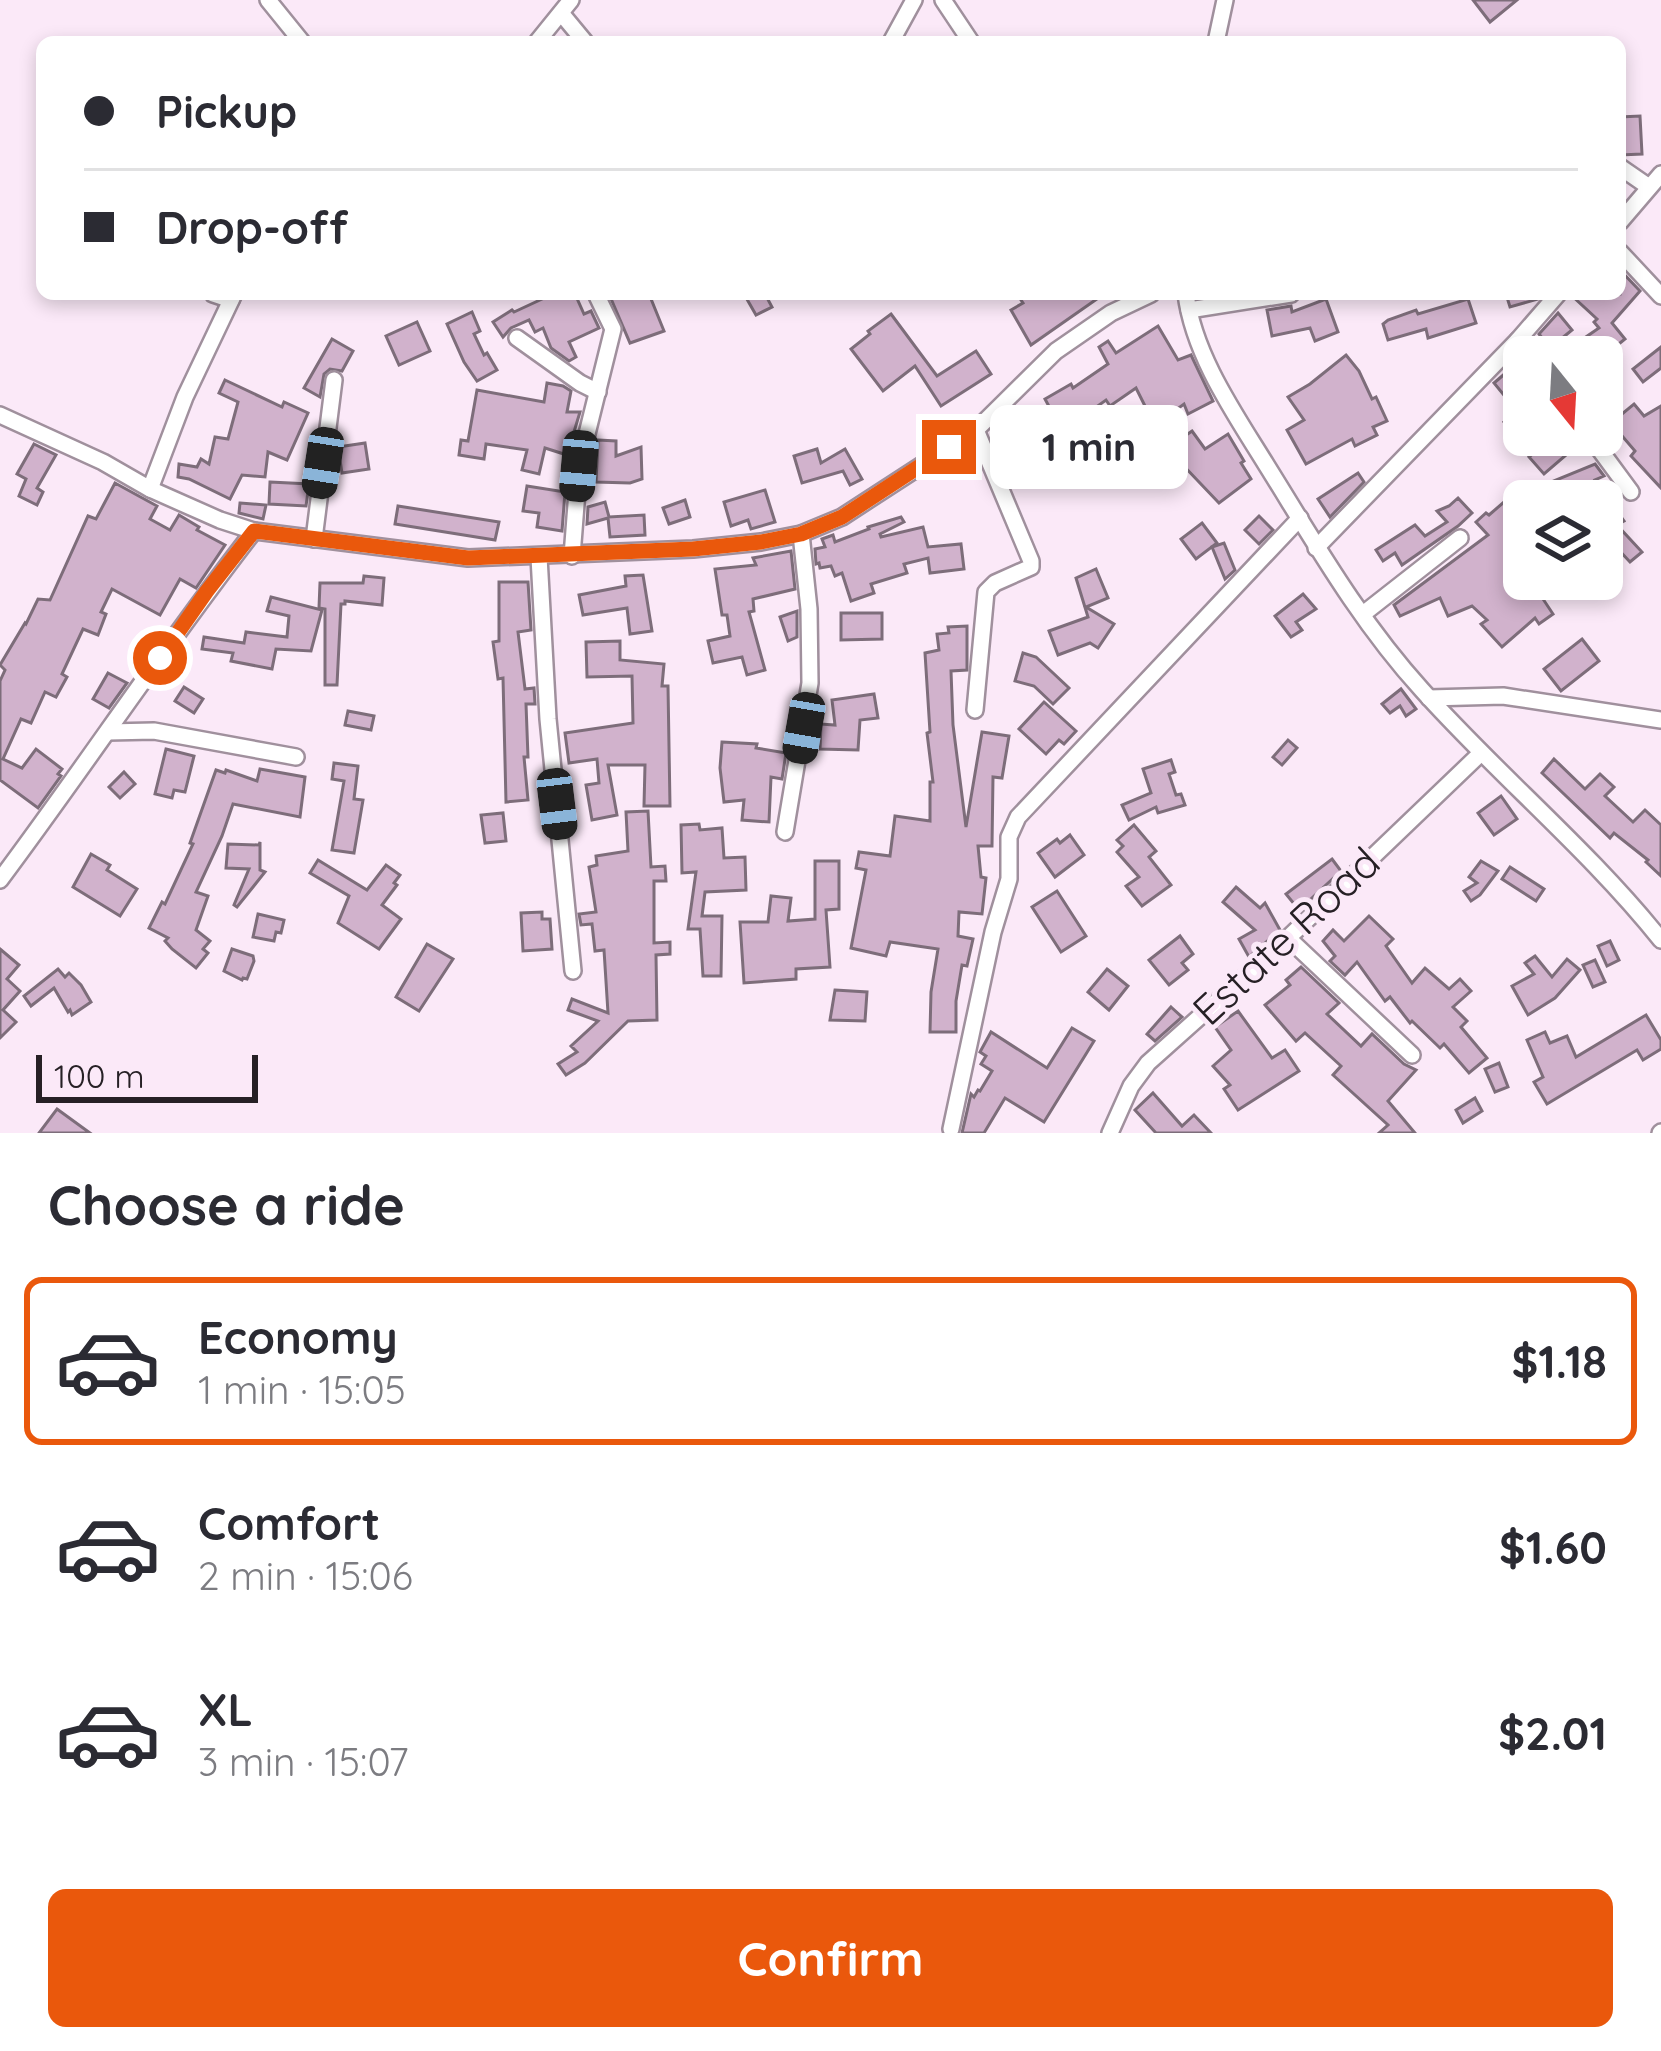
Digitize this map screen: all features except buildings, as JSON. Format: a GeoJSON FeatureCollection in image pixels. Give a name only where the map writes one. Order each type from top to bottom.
{"type":"FeatureCollection","features":[{"type":"Feature","properties":{"kind":"street"},"geometry":{"type":"LineString","coordinates":[[268,0],[297,36]]}},
{"type":"Feature","properties":{"kind":"street"},"geometry":{"type":"LineString","coordinates":[[284,0],[284,19]]}},
{"type":"Feature","properties":{"kind":"street"},"geometry":{"type":"LineString","coordinates":[[894,36],[914,0]]}},
{"type":"Feature","properties":{"kind":"street"},"geometry":{"type":"LineString","coordinates":[[943,0],[967,36]]}},
{"type":"Feature","properties":{"kind":"street"},"geometry":{"type":"LineString","coordinates":[[1217,36],[1225,0]]}},
{"type":"Feature","properties":{"kind":"street"},"geometry":{"type":"LineString","coordinates":[[542,36],[566,6],[582,36]]}},
{"type":"Feature","properties":{"kind":"street"},"geometry":{"type":"LineString","coordinates":[[1626,171],[1649,187]]}},
{"type":"Feature","properties":{"kind":"street"},"geometry":{"type":"LineString","coordinates":[[1626,214],[1661,173]]}},
{"type":"Feature","properties":{"kind":"street"},"geometry":{"type":"LineString","coordinates":[[1626,258],[1661,296]]}},
{"type":"Feature","properties":{"kind":"street"},"geometry":{"type":"LineString","coordinates":[[150,489],[185,397],[231,300]]}},
{"type":"Feature","properties":{"kind":"street"},"geometry":{"type":"LineString","coordinates":[[572,556],[579,466],[613,329],[599,300]]}},
{"type":"Feature","properties":{"kind":"street"},"geometry":{"type":"LineString","coordinates":[[0,415],[150,489],[254,531],[468,558],[693,549],[801,534],[842,517],[976,430],[1056,351],[1135,300]]}},
{"type":"Feature","properties":{"kind":"street"},"geometry":{"type":"LineString","coordinates":[[1521,336],[1553,300]]}},
{"type":"Feature","properties":{"kind":"street"},"geometry":{"type":"LineString","coordinates":[[1187,302],[1208,361],[1236,417],[1316,548],[1378,637],[1480,753],[1661,940]]}},
{"type":"Feature","properties":{"kind":"street"},"geometry":{"type":"LineString","coordinates":[[517,338],[598,392]]}},
{"type":"Feature","properties":{"kind":"street"},"geometry":{"type":"LineString","coordinates":[[1316,548],[1503,355]]}},
{"type":"Feature","properties":{"kind":"street"},"geometry":{"type":"LineString","coordinates":[[314,539],[334,380]]}},
{"type":"Feature","properties":{"kind":"street"},"geometry":{"type":"LineString","coordinates":[[975,710],[986,592],[1030,567],[1031,562],[976,430]]}},
{"type":"Feature","properties":{"kind":"street"},"geometry":{"type":"LineString","coordinates":[[1604,456],[1631,492]]}},
{"type":"Feature","properties":{"kind":"street"},"geometry":{"type":"LineString","coordinates":[[951,1129],[993,932],[1009,879],[1009,837],[1018,817],[1300,518]]}},
{"type":"Feature","properties":{"kind":"street"},"geometry":{"type":"LineString","coordinates":[[0,880],[254,531]]}},
{"type":"Feature","properties":{"kind":"street"},"geometry":{"type":"LineString","coordinates":[[785,832],[810,683],[801,534]]}},
{"type":"Feature","properties":{"kind":"street"},"geometry":{"type":"LineString","coordinates":[[1363,614],[1460,538]]}},
{"type":"Feature","properties":{"kind":"street"},"geometry":{"type":"LineString","coordinates":[[539,556],[548,719],[573,971]]}},
{"type":"Feature","properties":{"kind":"street"},"geometry":{"type":"LineString","coordinates":[[1429,698],[1503,696],[1661,720]]}},
{"type":"Feature","properties":{"kind":"street"},"geometry":{"type":"LineString","coordinates":[[109,732],[154,731],[296,758]]}},
{"type":"Feature","properties":{"kind":"street","name":"Estate Road"},"geometry":{"type":"LineString","coordinates":[[1111,1133],[1131,1086],[1148,1064],[1288,938],[1480,753]]}},
{"type":"Feature","properties":{"kind":"street"},"geometry":{"type":"LineString","coordinates":[[1288,938],[1412,1055]]}},
{"type":"Feature","properties":{"kind":"route"},"geometry":{"type":"LineString","coordinates":[[160,658],[254,531],[468,558],[572,556],[761,542],[801,534],[842,517],[949,447]]}}]}
